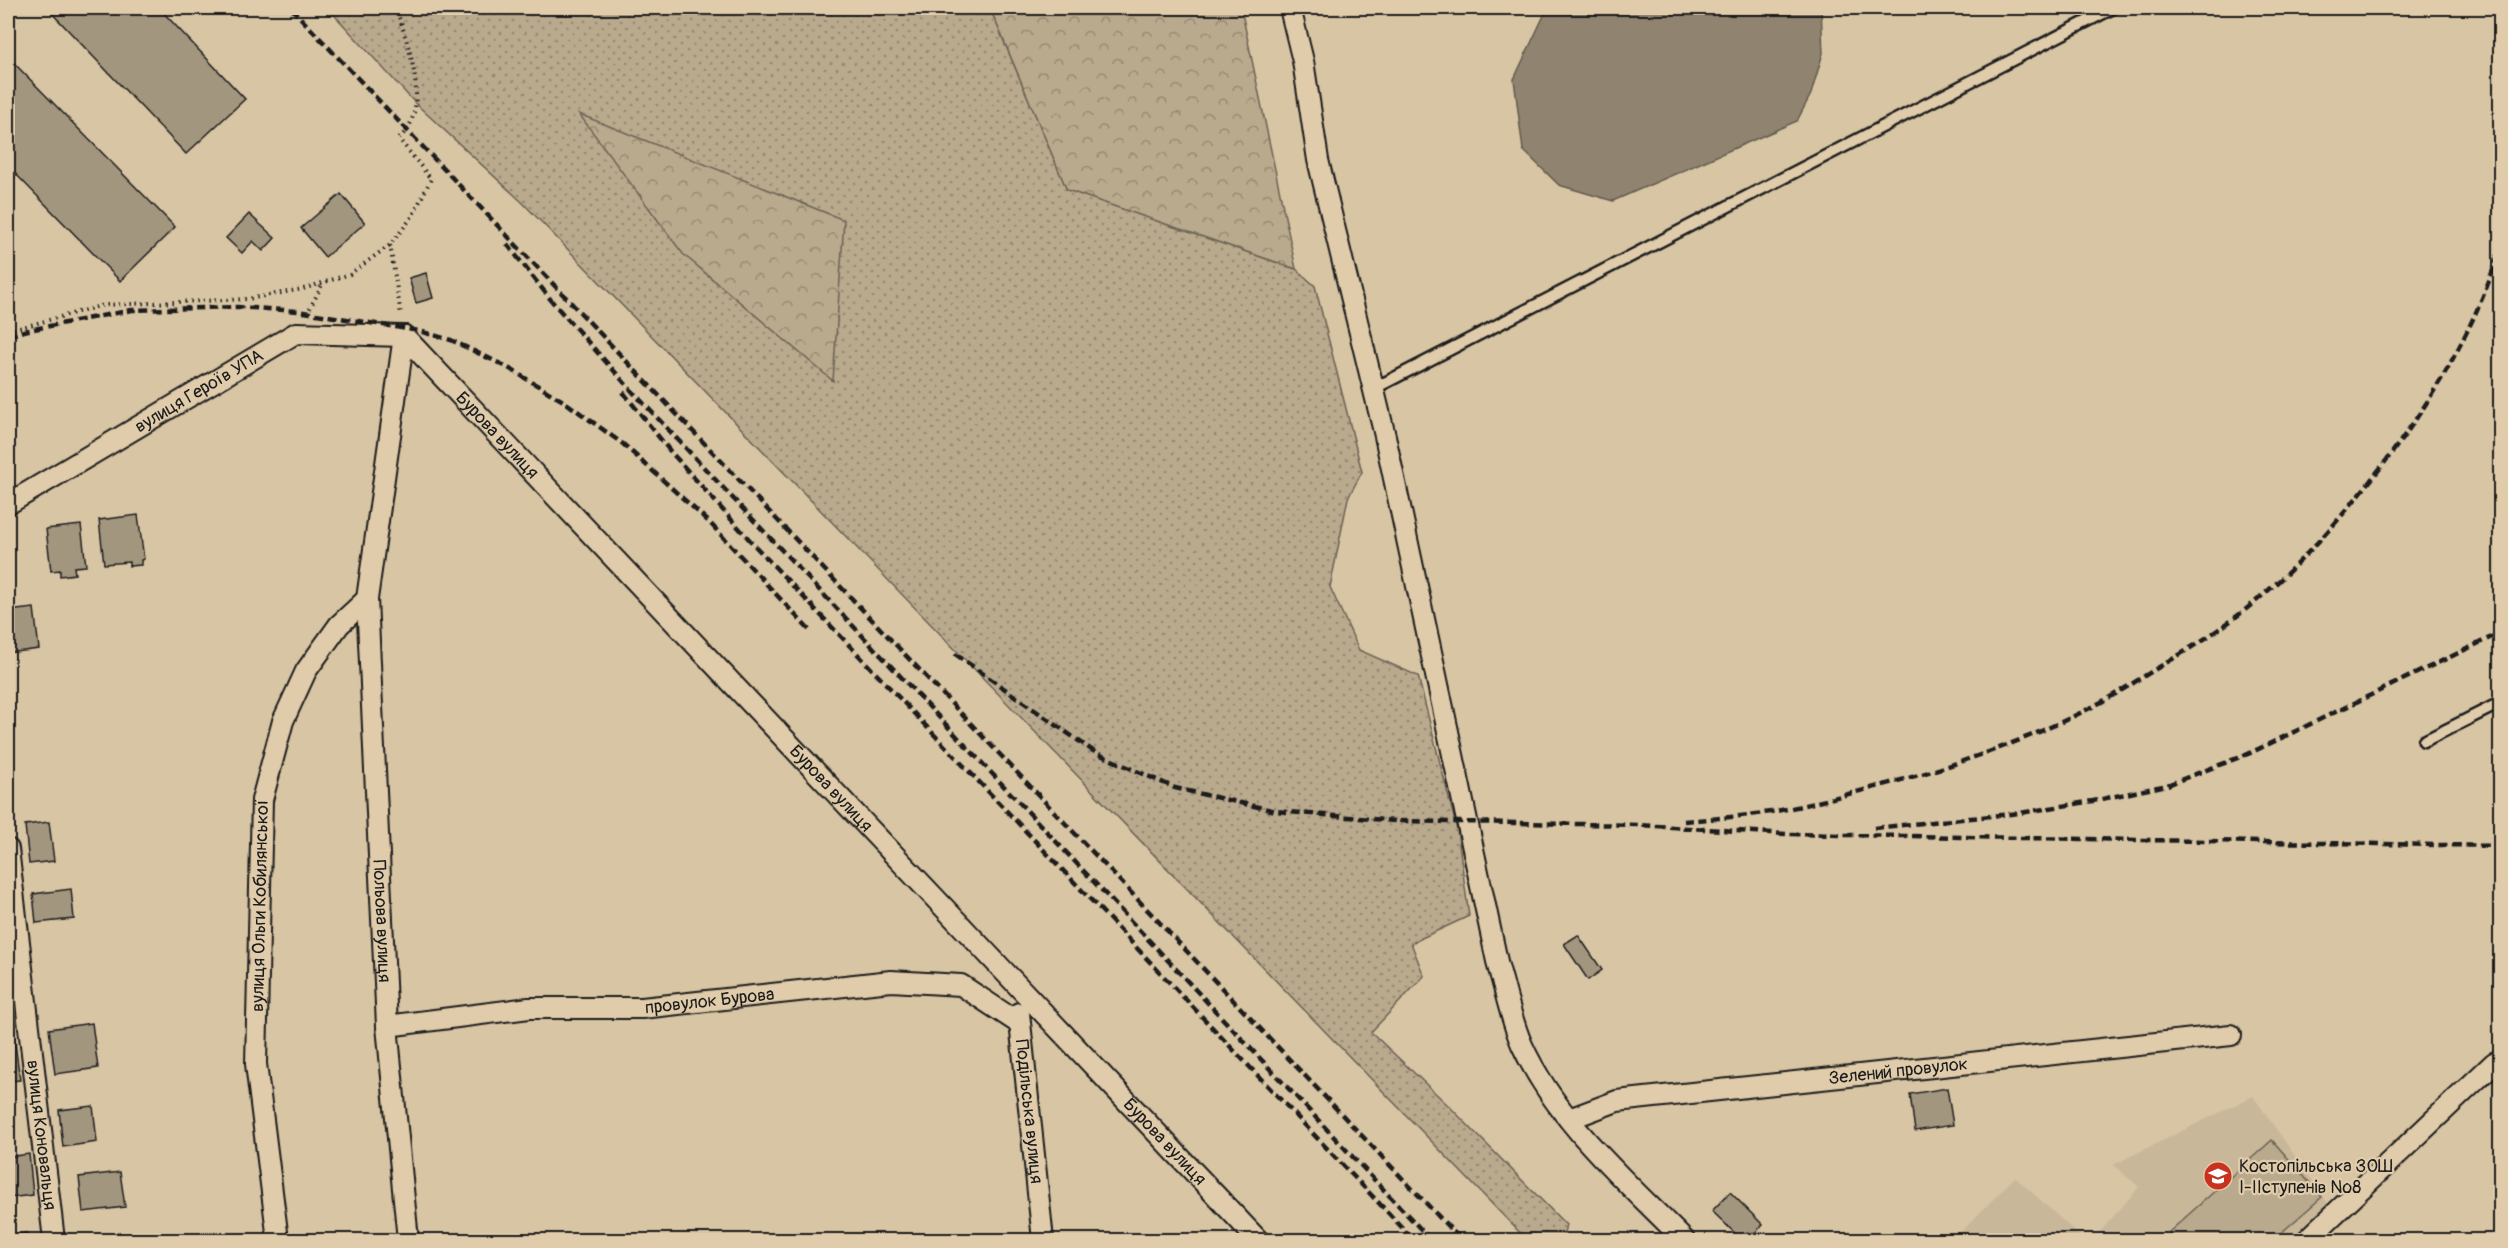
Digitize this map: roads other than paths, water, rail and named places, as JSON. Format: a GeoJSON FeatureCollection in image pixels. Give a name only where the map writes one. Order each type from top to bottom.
{"type":"FeatureCollection","features":[{"type":"Feature","properties":{"kind":"street"},"geometry":{"type":"LineString","coordinates":[[1290,8],[1303,61],[1318,160],[1373,389],[1498,966],[1521,1043],[1541,1080],[1569,1119],[1684,1240]]}},
{"type":"Feature","properties":{"kind":"street","name":"вулиця Героїв УПА"},"geometry":{"type":"LineString","coordinates":[[8,504],[296,333],[404,336]]}},
{"type":"Feature","properties":{"kind":"street","name":"Польова вулиця"},"geometry":{"type":"LineString","coordinates":[[404,336],[367,599],[387,1026],[408,1240]]}},
{"type":"Feature","properties":{"kind":"street","name":"Бурова вулиця"},"geometry":{"type":"LineString","coordinates":[[404,336],[1258,1240]]}},
{"type":"Feature","properties":{"kind":"street","name":"вулиця Ольги Кобилянської"},"geometry":{"type":"LineString","coordinates":[[278,1240],[256,1064],[262,800],[283,721],[306,671],[339,625],[367,599]]}},
{"type":"Feature","properties":{"kind":"street","name":"вулиця Коновальця"},"geometry":{"type":"LineString","coordinates":[[8,849],[54,1240]]}},
{"type":"Feature","properties":{"kind":"street","name":"провулок Бурова"},"geometry":{"type":"LineString","coordinates":[[387,1026],[529,1008],[642,1008],[891,981],[962,985],[1020,1024]]}},
{"type":"Feature","properties":{"kind":"street","name":"Подільська вулиця"},"geometry":{"type":"LineString","coordinates":[[1015,984],[1043,1240]]}},
{"type":"Feature","properties":{"kind":"street","name":"Зелений провулок"},"geometry":{"type":"LineString","coordinates":[[1569,1119],[1617,1101],[2231,1035]]}},
{"type":"Feature","properties":{"kind":"street"},"geometry":{"type":"LineString","coordinates":[[2307,1240],[2500,1060]]}},
{"type":"Feature","properties":{"kind":"lane"},"geometry":{"type":"LineString","coordinates":[[1373,389],[2113,8]]}},
{"type":"Feature","properties":{"kind":"lane"},"geometry":{"type":"LineString","coordinates":[[2424,741],[2500,703]]}},
{"type":"Feature","properties":{"kind":"railway"},"geometry":{"type":"LineString","coordinates":[[291,8],[1461,1240]]}},
{"type":"Feature","properties":{"kind":"railway"},"geometry":{"type":"LineString","coordinates":[[507,244],[555,305],[632,391],[1431,1240]]}},
{"type":"Feature","properties":{"kind":"railway"},"geometry":{"type":"LineString","coordinates":[[1684,821],[1743,816],[1798,807],[1916,776],[1975,757],[2062,722],[2098,704],[2215,632],[2258,600],[2318,542],[2406,434],[2438,384],[2467,332],[2500,249]]}},
{"type":"Feature","properties":{"kind":"railway"},"geometry":{"type":"LineString","coordinates":[[8,336],[132,310],[238,307],[298,311],[419,331],[451,340],[505,366],[565,402],[623,444],[709,522],[812,633]]}},
{"type":"Feature","properties":{"kind":"railway"},"geometry":{"type":"LineString","coordinates":[[623,392],[670,451],[756,547],[1414,1240]]}},
{"type":"Feature","properties":{"kind":"railway"},"geometry":{"type":"LineString","coordinates":[[1874,828],[2020,813],[2093,801],[2167,785],[2248,754],[2500,633]]}},
{"type":"Feature","properties":{"kind":"railway"},"geometry":{"type":"LineString","coordinates":[[955,654],[1096,753],[1175,788],[1276,811],[1395,821],[1639,825],[1787,834],[2500,846]]}},
{"type":"Feature","properties":{"kind":"place","name":"Костопільська ЗОШ І-ІІступенів №8"},"geometry":{"type":"Point","coordinates":[2218,1176]}}]}
